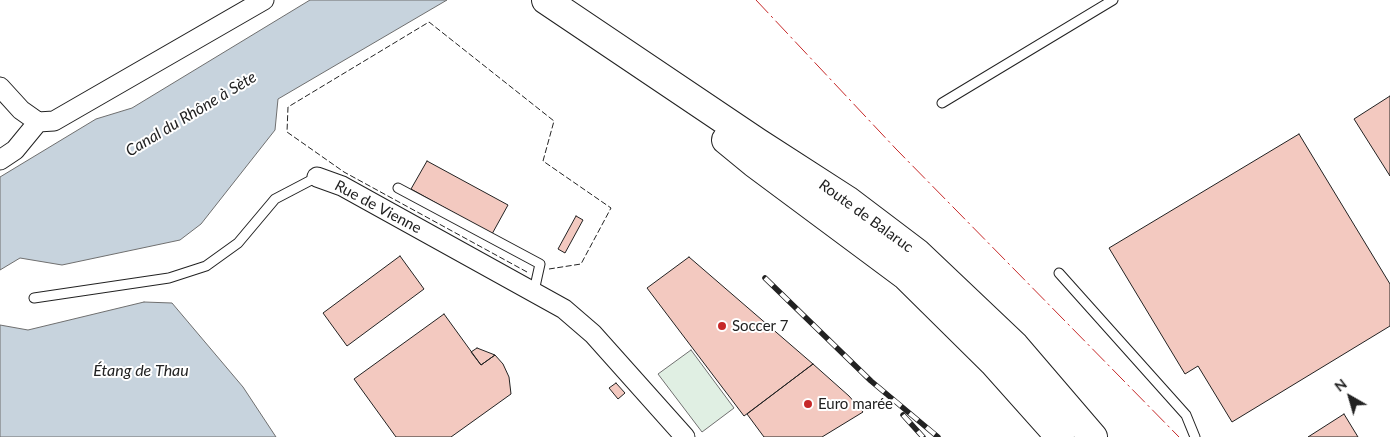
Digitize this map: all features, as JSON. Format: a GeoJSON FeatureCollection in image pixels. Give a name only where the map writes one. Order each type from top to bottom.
{"type":"FeatureCollection","features":[{"type":"Feature","properties":{"kind":"main road","name":"Route de Balaruc"},"geometry":{"type":"LineString","coordinates":[[546,0],[847,200],[917,253],[1015,346],[1093,437]]}},
{"type":"Feature","properties":{"kind":"main road","name":"Route de Balaruc"},"geometry":{"type":"LineString","coordinates":[[602,38],[754,163],[906,276],[993,362],[1060,437]]}},
{"type":"Feature","properties":{"kind":"street"},"geometry":{"type":"LineString","coordinates":[[0,87],[21,110],[38,122],[54,121],[264,0]]}},
{"type":"Feature","properties":{"kind":"street"},"geometry":{"type":"LineString","coordinates":[[0,160],[15,150],[38,122]]}},
{"type":"Feature","properties":{"kind":"street","name":"Rue de Vienne"},"geometry":{"type":"LineString","coordinates":[[317,177],[342,186],[564,309],[594,334],[686,437]]}},
{"type":"Feature","properties":{"kind":"lane"},"geometry":{"type":"LineString","coordinates":[[942,102],[1113,0]]}},
{"type":"Feature","properties":{"kind":"lane","name":"Rue de Vienne"},"geometry":{"type":"LineString","coordinates":[[34,298],[169,278],[206,266],[238,243],[275,199],[317,177]]}},
{"type":"Feature","properties":{"kind":"lane"},"geometry":{"type":"LineString","coordinates":[[398,188],[540,264],[534,292]]}},
{"type":"Feature","properties":{"kind":"lane"},"geometry":{"type":"LineString","coordinates":[[1059,273],[1186,415],[1194,437]]}},
{"type":"Feature","properties":{"kind":"green space"},"geometry":{"type":"Polygon","coordinates":[[[691,350],[734,408],[702,432],[658,374],[691,350]]]}},
{"type":"Feature","properties":{"kind":"water","name":"Canal du Rhône à Sète"},"geometry":{"type":"Polygon","coordinates":[[[310,0],[447,0],[278,99],[275,130],[201,224],[180,240],[62,265],[20,258],[0,270],[0,177],[96,119],[132,108],[310,0]]]}},
{"type":"Feature","properties":{"kind":"water","name":"Étang de Thau"},"geometry":{"type":"Polygon","coordinates":[[[144,302],[172,303],[243,387],[276,437],[0,437],[0,325],[28,330],[144,302]]]}},
{"type":"Feature","properties":{"kind":"building"},"geometry":{"type":"Polygon","coordinates":[[[1390,96],[1390,176],[1354,119],[1390,96]]]}},
{"type":"Feature","properties":{"kind":"building"},"geometry":{"type":"Polygon","coordinates":[[[1299,134],[1390,284],[1390,326],[1232,422],[1198,366],[1185,374],[1109,248],[1299,134]]]}},
{"type":"Feature","properties":{"kind":"building"},"geometry":{"type":"Polygon","coordinates":[[[427,161],[508,205],[492,234],[411,189],[427,161]]]}},
{"type":"Feature","properties":{"kind":"building"},"geometry":{"type":"Polygon","coordinates":[[[576,216],[583,220],[565,253],[558,249],[576,216]]]}},
{"type":"Feature","properties":{"kind":"building"},"geometry":{"type":"Polygon","coordinates":[[[400,256],[424,289],[347,346],[323,313],[400,256]]]}},
{"type":"Feature","properties":{"kind":"building","name":"Soccer 7"},"geometry":{"type":"Polygon","coordinates":[[[689,257],[813,364],[744,416],[647,288],[689,257]]]}},
{"type":"Feature","properties":{"kind":"building"},"geometry":{"type":"Polygon","coordinates":[[[444,314],[481,365],[495,355],[503,364],[509,377],[511,394],[451,437],[396,437],[354,379],[444,314]]]}},
{"type":"Feature","properties":{"kind":"building"},"geometry":{"type":"Polygon","coordinates":[[[477,348],[495,355],[481,365],[471,352],[477,348]]]}},
{"type":"Feature","properties":{"kind":"building","name":"Euro marée"},"geometry":{"type":"Polygon","coordinates":[[[813,364],[849,396],[863,412],[822,437],[764,437],[747,414],[813,364]]]}},
{"type":"Feature","properties":{"kind":"building"},"geometry":{"type":"Polygon","coordinates":[[[616,383],[625,393],[618,399],[609,388],[616,383]]]}},
{"type":"Feature","properties":{"kind":"building"},"geometry":{"type":"Polygon","coordinates":[[[1344,414],[1358,437],[1308,437],[1344,414]]]}},
{"type":"Feature","properties":{"kind":"railway"},"geometry":{"type":"LineString","coordinates":[[765,278],[871,381],[938,437]]}},
{"type":"Feature","properties":{"kind":"railway"},"geometry":{"type":"LineString","coordinates":[[903,415],[923,437]]}},
{"type":"Feature","properties":{"kind":"fence"},"geometry":{"type":"LineString","coordinates":[[527,272],[344,172],[287,132],[288,107],[429,22],[554,121],[543,161],[611,208],[581,264],[549,269]]}},
{"type":"Feature","properties":{"kind":"power"},"geometry":{"type":"LineString","coordinates":[[756,0],[896,149],[1179,437]]}},
{"type":"Feature","properties":{"kind":"place","name":"Soccer 7"},"geometry":{"type":"Point","coordinates":[722,326]}},
{"type":"Feature","properties":{"kind":"place","name":"Euro marée"},"geometry":{"type":"Point","coordinates":[808,404]}}]}
